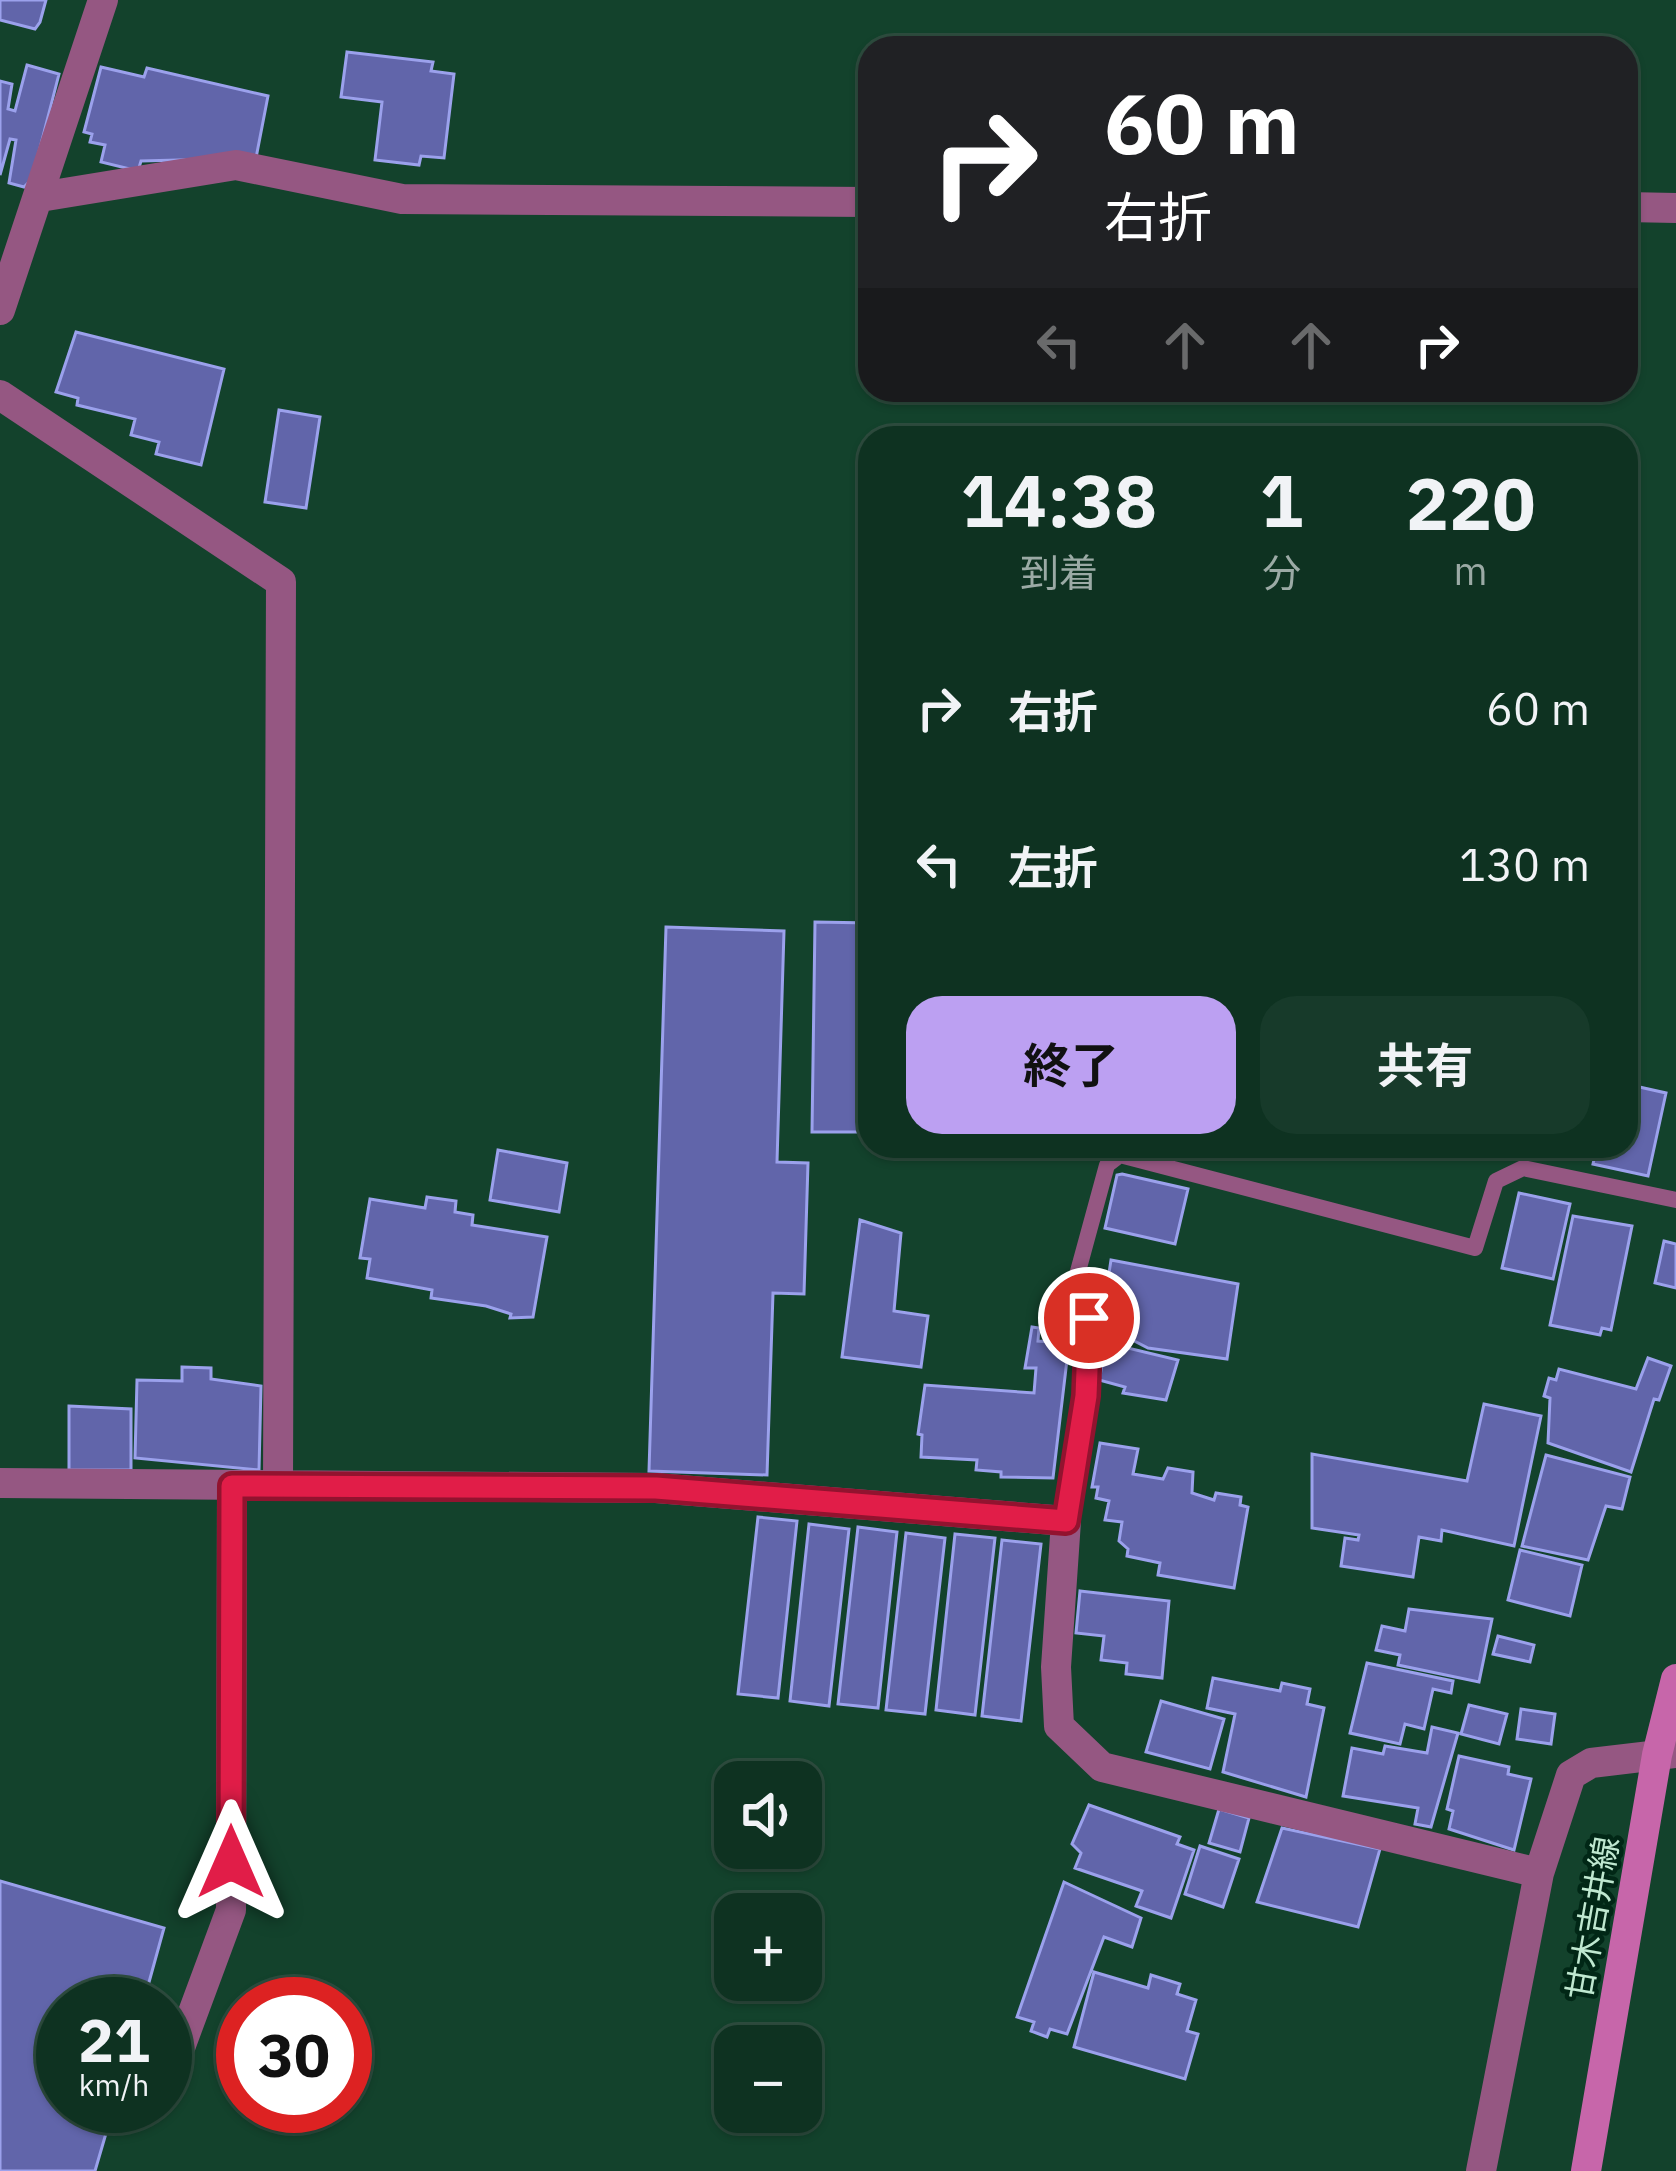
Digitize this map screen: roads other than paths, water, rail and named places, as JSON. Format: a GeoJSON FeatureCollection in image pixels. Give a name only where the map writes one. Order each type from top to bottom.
{"type":"FeatureCollection","features":[{"type":"Feature","properties":{"kind":"main road","name":"甘木吉井線"},"geometry":{"type":"LineString","coordinates":[[1586,2171],[1667,1754],[1676,1678]]}},
{"type":"Feature","properties":{"kind":"street"},"geometry":{"type":"LineString","coordinates":[[0,310],[103,0]]}},
{"type":"Feature","properties":{"kind":"street"},"geometry":{"type":"LineString","coordinates":[[40,197],[236,165],[402,199],[858,202]]}},
{"type":"Feature","properties":{"kind":"street"},"geometry":{"type":"LineString","coordinates":[[1638,207],[1676,208]]}},
{"type":"Feature","properties":{"kind":"street"},"geometry":{"type":"LineString","coordinates":[[0,394],[281,582],[278,1485]]}},
{"type":"Feature","properties":{"kind":"street"},"geometry":{"type":"LineString","coordinates":[[0,1483],[656,1488],[1066,1521],[1056,1667],[1059,1726],[1102,1767],[1539,1873]]}},
{"type":"Feature","properties":{"kind":"street"},"geometry":{"type":"LineString","coordinates":[[192,2015],[231,1910],[232,1486]]}},
{"type":"Feature","properties":{"kind":"street"},"geometry":{"type":"LineString","coordinates":[[1481,2171],[1539,1873],[1571,1775],[1591,1763],[1667,1754]]}},
{"type":"Feature","properties":{"kind":"lane"},"geometry":{"type":"LineString","coordinates":[[1066,1521],[1088,1358],[1089,1318],[1077,1275],[1107,1165],[1117,1158]]}},
{"type":"Feature","properties":{"kind":"lane"},"geometry":{"type":"LineString","coordinates":[[1128,1158],[1475,1248],[1496,1181],[1522,1168],[1676,1200]]}}]}
